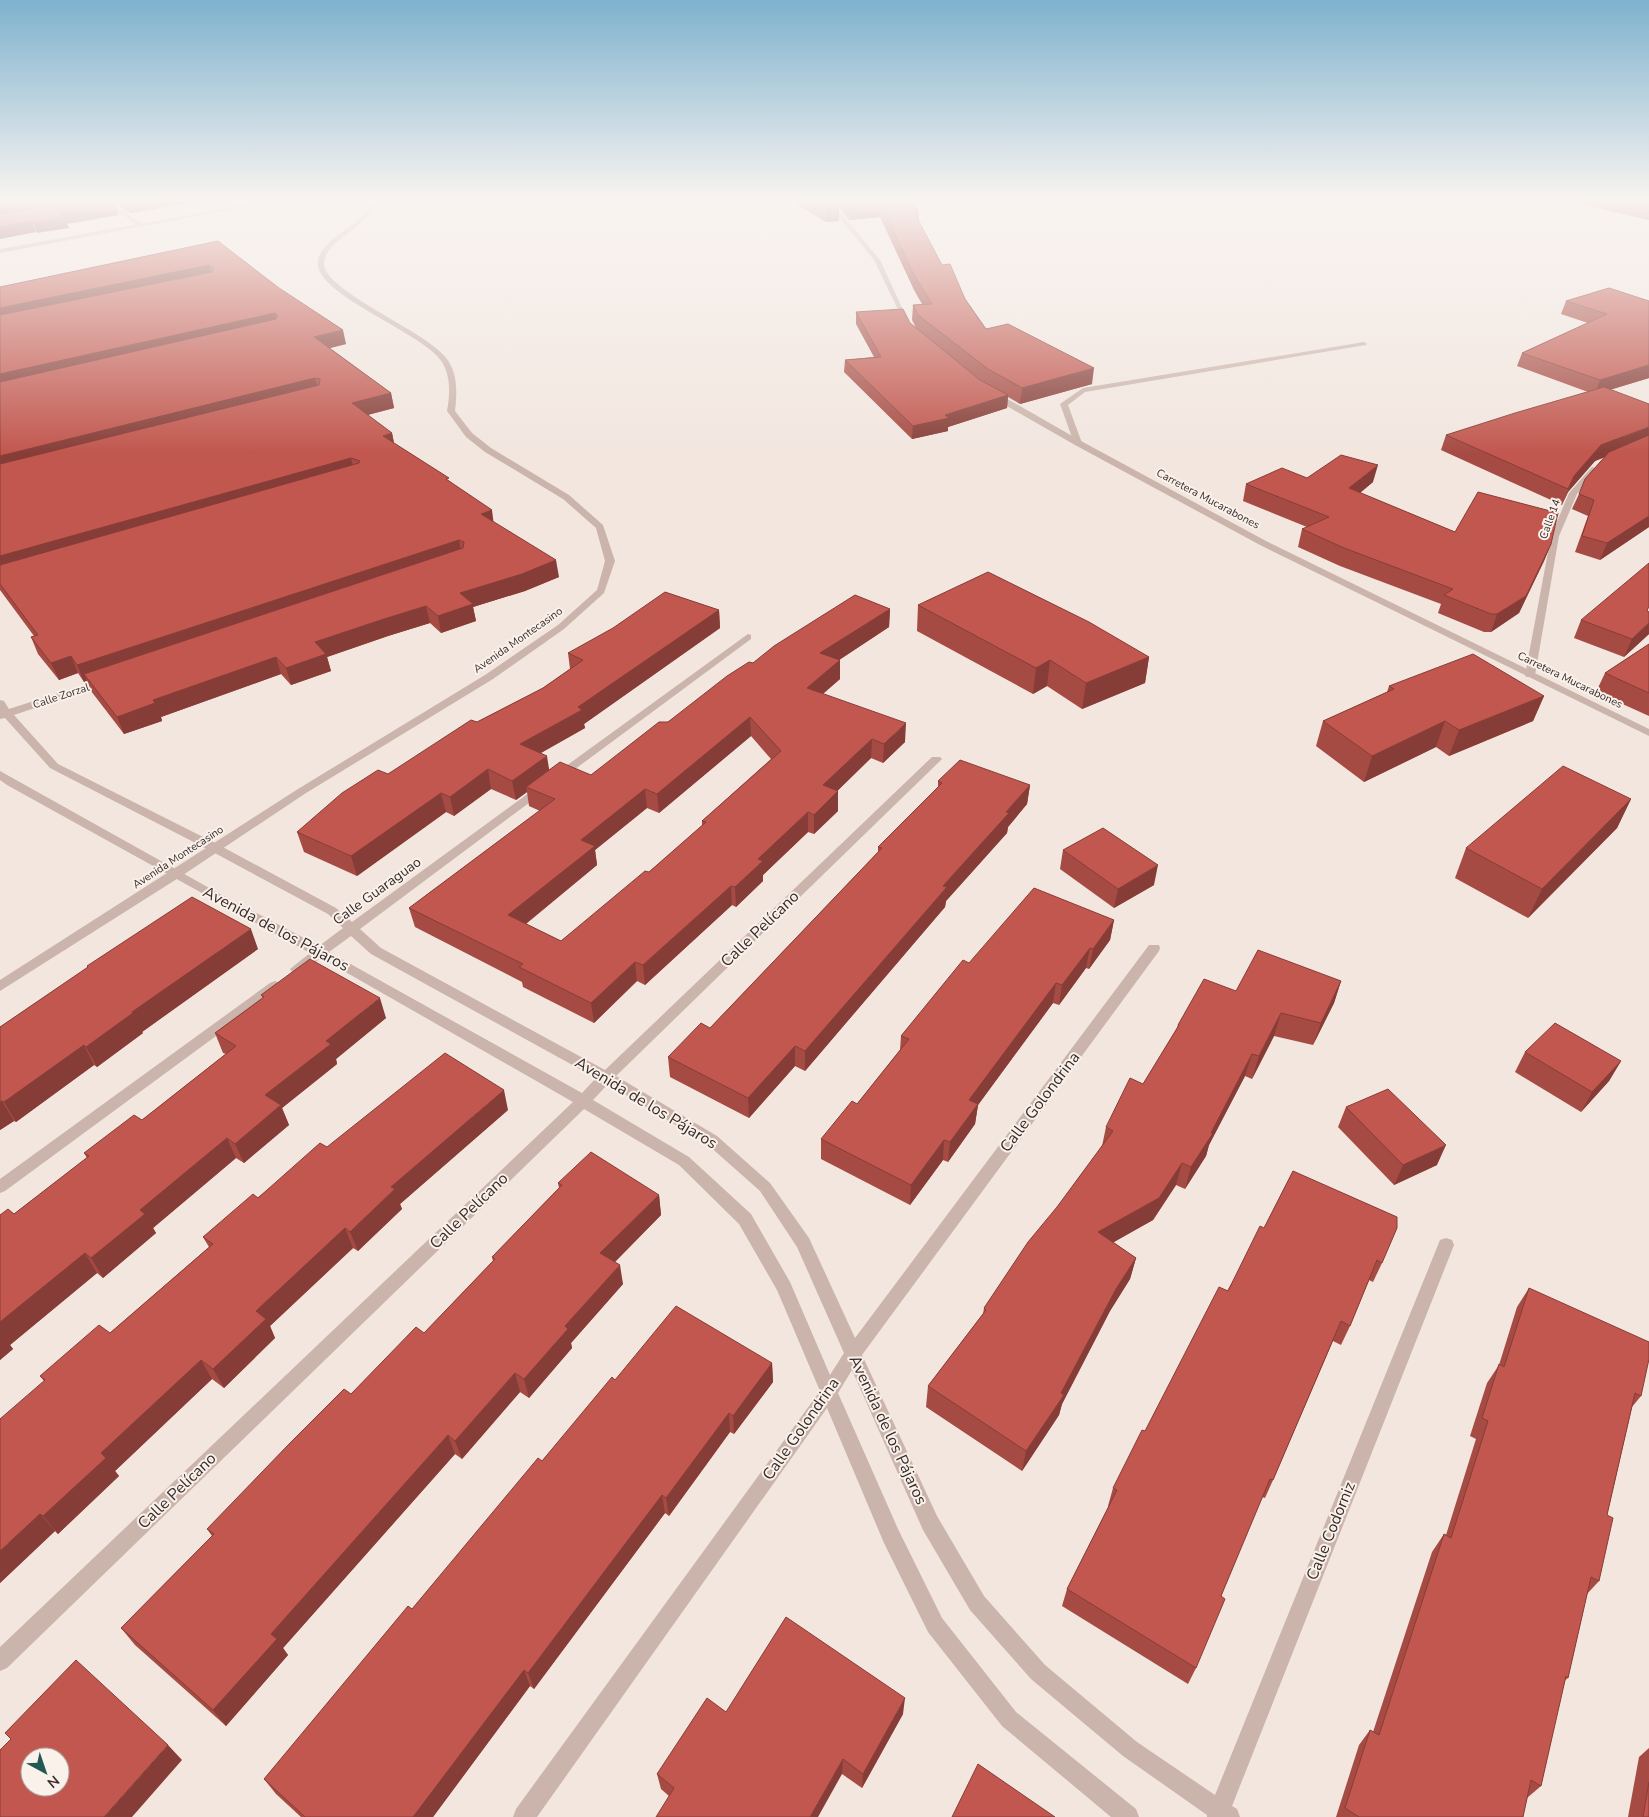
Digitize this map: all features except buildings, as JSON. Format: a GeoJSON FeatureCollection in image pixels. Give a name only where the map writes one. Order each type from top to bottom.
{"type":"FeatureCollection","features":[{"type":"Feature","properties":{"kind":"street","name":"Avenida Montecasino"},"geometry":{"type":"LineString","coordinates":[[0,986],[302,791],[489,677],[561,627],[601,591],[610,561],[600,527],[566,496],[488,450],[469,436],[451,411],[455,392],[444,359],[428,345],[331,285]]}},
{"type":"Feature","properties":{"kind":"street"},"geometry":{"type":"LineString","coordinates":[[889,285],[913,333]]}},
{"type":"Feature","properties":{"kind":"street"},"geometry":{"type":"LineString","coordinates":[[1078,443],[1064,404],[1083,390],[1364,344]]}},
{"type":"Feature","properties":{"kind":"street","name":"Carretera Mucarabones"},"geometry":{"type":"LineString","coordinates":[[983,388],[1078,443],[1263,543],[1649,734]]}},
{"type":"Feature","properties":{"kind":"street","name":"Calle 14"},"geometry":{"type":"LineString","coordinates":[[1530,675],[1555,536],[1573,493],[1599,464]]}},
{"type":"Feature","properties":{"kind":"street","name":"Calle Guaraguao"},"geometry":{"type":"LineString","coordinates":[[0,1188],[748,637]]}},
{"type":"Feature","properties":{"kind":"street","name":"Calle Zorzal"},"geometry":{"type":"LineString","coordinates":[[3,715],[118,676]]}},
{"type":"Feature","properties":{"kind":"street","name":"Avenida de los Pájaros"},"geometry":{"type":"LineString","coordinates":[[0,703],[3,715],[54,766],[215,848],[332,911],[376,951],[606,1077],[712,1140],[765,1188],[803,1243],[930,1523],[977,1603],[1038,1672],[1130,1749],[1221,1815]]}},
{"type":"Feature","properties":{"kind":"street","name":"Calle Pelícano"},"geometry":{"type":"LineString","coordinates":[[0,1661],[936,759]]}},
{"type":"Feature","properties":{"kind":"street","name":"Avenida de los Pájaros"},"geometry":{"type":"LineString","coordinates":[[0,774],[11,784],[320,952],[583,1101],[684,1161],[745,1219],[784,1287],[892,1536],[935,1625],[1009,1719],[1128,1817]]}},
{"type":"Feature","properties":{"kind":"street","name":"Calle Golondrina"},"geometry":{"type":"LineString","coordinates":[[524,1817],[829,1392],[853,1354],[1154,948]]}},
{"type":"Feature","properties":{"kind":"street","name":"Calle Codorniz"},"geometry":{"type":"LineString","coordinates":[[1221,1815],[1446,1245]]}}]}
